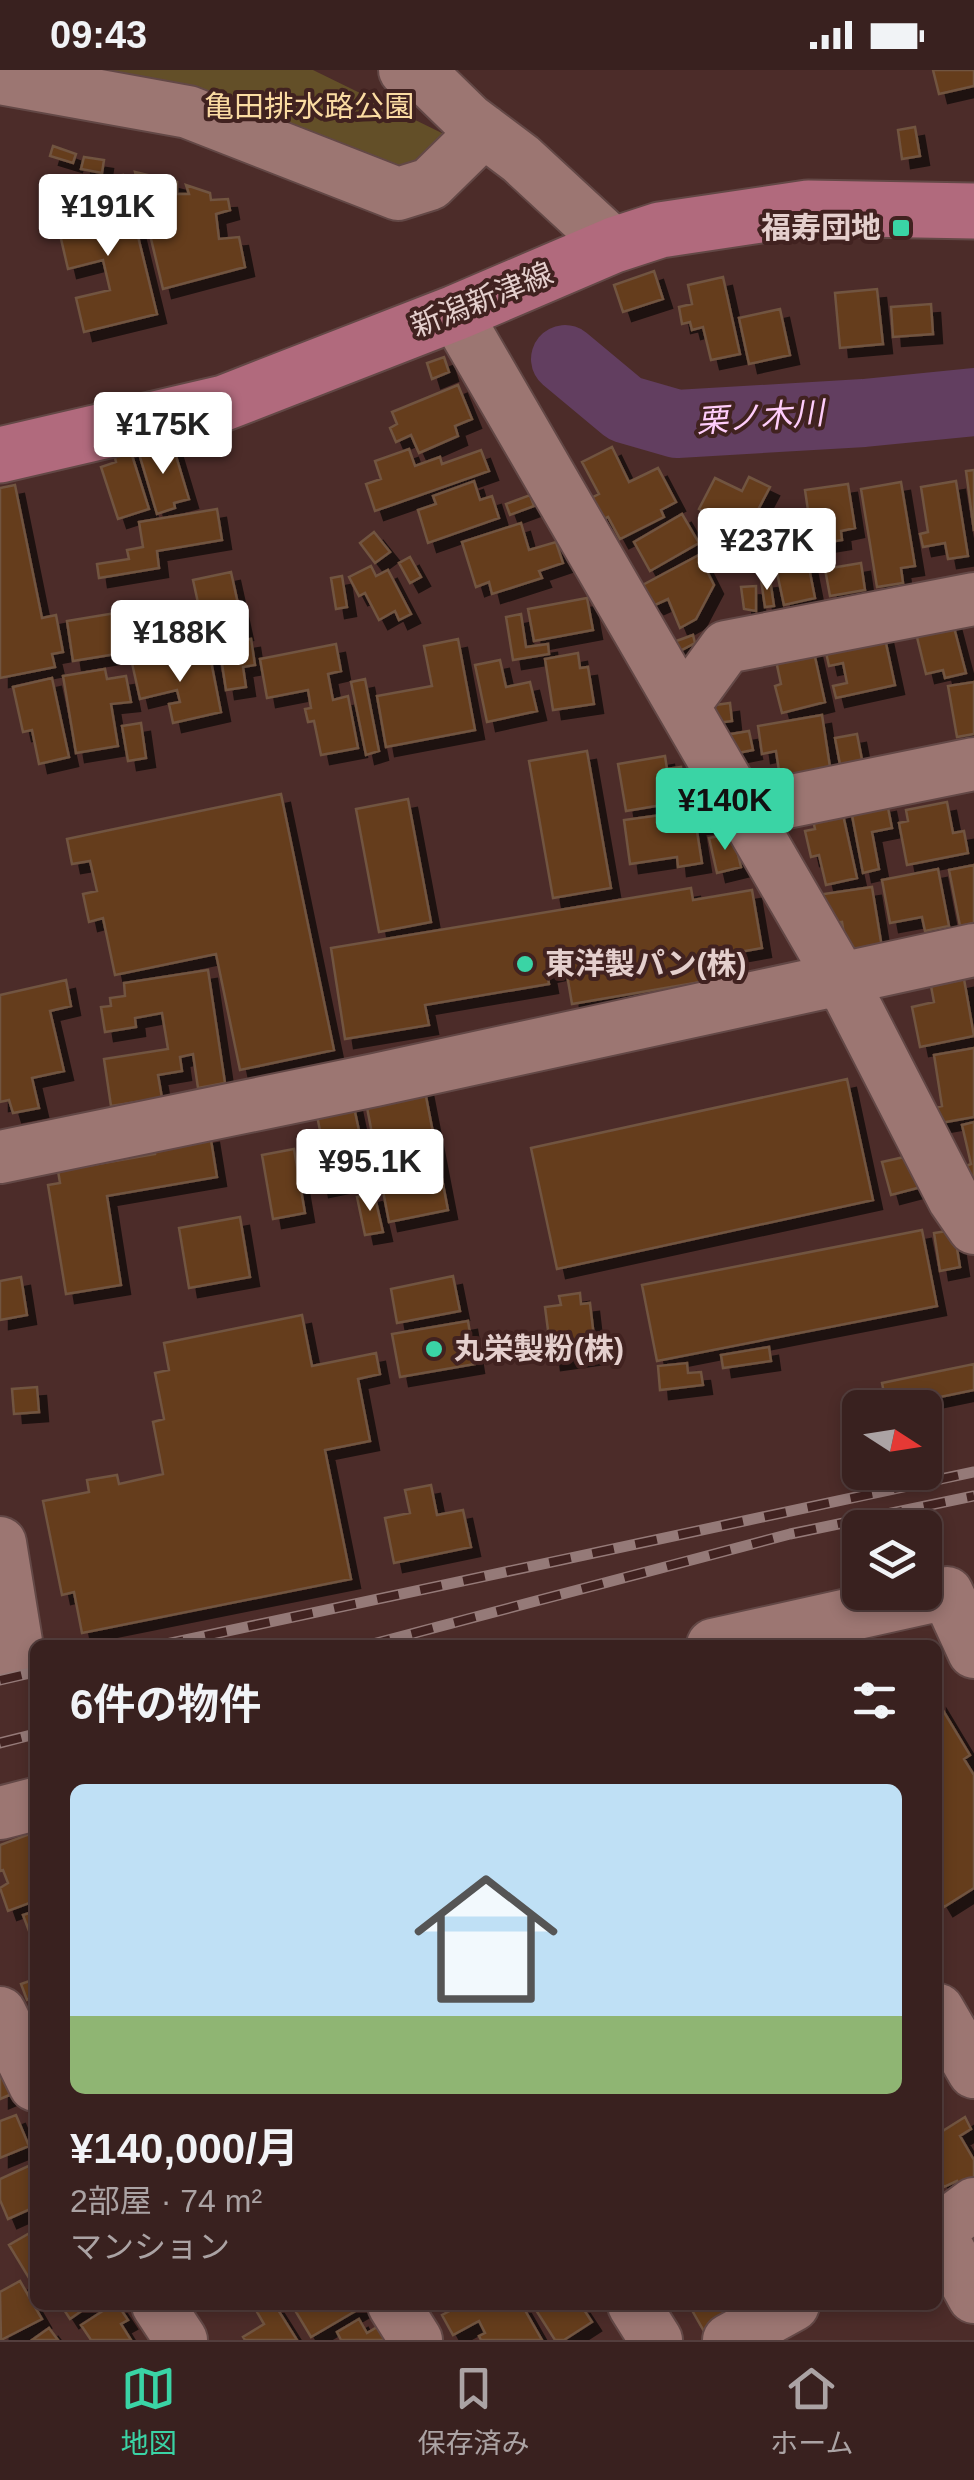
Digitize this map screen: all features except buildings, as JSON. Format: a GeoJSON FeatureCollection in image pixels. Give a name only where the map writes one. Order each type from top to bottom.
{"type":"FeatureCollection","features":[{"type":"Feature","properties":{"kind":"main road","name":"新潟新津線"},"geometry":{"type":"LineString","coordinates":[[0,454],[224,403],[614,245],[660,230],[808,208],[974,211]]}},
{"type":"Feature","properties":{"kind":"street"},"geometry":{"type":"LineString","coordinates":[[404,70],[429,81],[614,245]]}},
{"type":"Feature","properties":{"kind":"street"},"geometry":{"type":"LineString","coordinates":[[0,78],[188,112],[398,194],[430,184],[484,131]]}},
{"type":"Feature","properties":{"kind":"street"},"geometry":{"type":"LineString","coordinates":[[455,312],[841,980],[967,1207]]}},
{"type":"Feature","properties":{"kind":"street"},"geometry":{"type":"LineString","coordinates":[[683,706],[726,647],[974,599]]}},
{"type":"Feature","properties":{"kind":"street"},"geometry":{"type":"LineString","coordinates":[[742,811],[974,764]]}},
{"type":"Feature","properties":{"kind":"street"},"geometry":{"type":"LineString","coordinates":[[0,1157],[974,950]]}},
{"type":"Feature","properties":{"kind":"street"},"geometry":{"type":"LineString","coordinates":[[0,1543],[17,1648],[0,1652]]}},
{"type":"Feature","properties":{"kind":"street"},"geometry":{"type":"LineString","coordinates":[[745,1640],[947,1593],[974,1652]]}},
{"type":"Feature","properties":{"kind":"street"},"geometry":{"type":"LineString","coordinates":[[0,1813],[30,1805]]}},
{"type":"Feature","properties":{"kind":"street"},"geometry":{"type":"LineString","coordinates":[[0,2012],[30,2075]]}},
{"type":"Feature","properties":{"kind":"street"},"geometry":{"type":"LineString","coordinates":[[942,2017],[974,2072]]}},
{"type":"Feature","properties":{"kind":"street"},"geometry":{"type":"LineString","coordinates":[[942,2228],[974,2204]]}},
{"type":"Feature","properties":{"kind":"street"},"geometry":{"type":"LineString","coordinates":[[942,2238],[974,2297]]}},
{"type":"Feature","properties":{"kind":"street"},"geometry":{"type":"LineString","coordinates":[[161,2310],[181,2340]]}},
{"type":"Feature","properties":{"kind":"street"},"geometry":{"type":"LineString","coordinates":[[397,2310],[416,2340]]}},
{"type":"Feature","properties":{"kind":"street"},"geometry":{"type":"LineString","coordinates":[[637,2310],[656,2340]]}},
{"type":"Feature","properties":{"kind":"street"},"geometry":{"type":"LineString","coordinates":[[728,2340],[784,2310]]}},
{"type":"Feature","properties":{"kind":"green space","name":"亀田排水路公園"},"geometry":{"type":"Polygon","coordinates":[[[62,70],[313,70],[450,137],[427,171],[387,178],[62,70]]]}},
{"type":"Feature","properties":{"kind":"waterway","name":"栗ノ木川"},"geometry":{"type":"LineString","coordinates":[[565,359],[625,409],[677,424],[974,402]]}},
{"type":"Feature","properties":{"kind":"railway"},"geometry":{"type":"LineString","coordinates":[[185,1640],[974,1472]]}},
{"type":"Feature","properties":{"kind":"railway"},"geometry":{"type":"LineString","coordinates":[[388,1640],[790,1534],[974,1496]]}},
{"type":"Feature","properties":{"kind":"railway"},"geometry":{"type":"LineString","coordinates":[[0,1680],[30,1673]]}},
{"type":"Feature","properties":{"kind":"railway"},"geometry":{"type":"LineString","coordinates":[[0,1743],[30,1735]]}},
{"type":"Feature","properties":{"kind":"place","name":"福寿団地"},"geometry":{"type":"Point","coordinates":[901,228]}},
{"type":"Feature","properties":{"kind":"place","name":"東洋製パン(株)"},"geometry":{"type":"Point","coordinates":[525,964]}},
{"type":"Feature","properties":{"kind":"place","name":"丸栄製粉(株)"},"geometry":{"type":"Point","coordinates":[434,1349]}}]}
